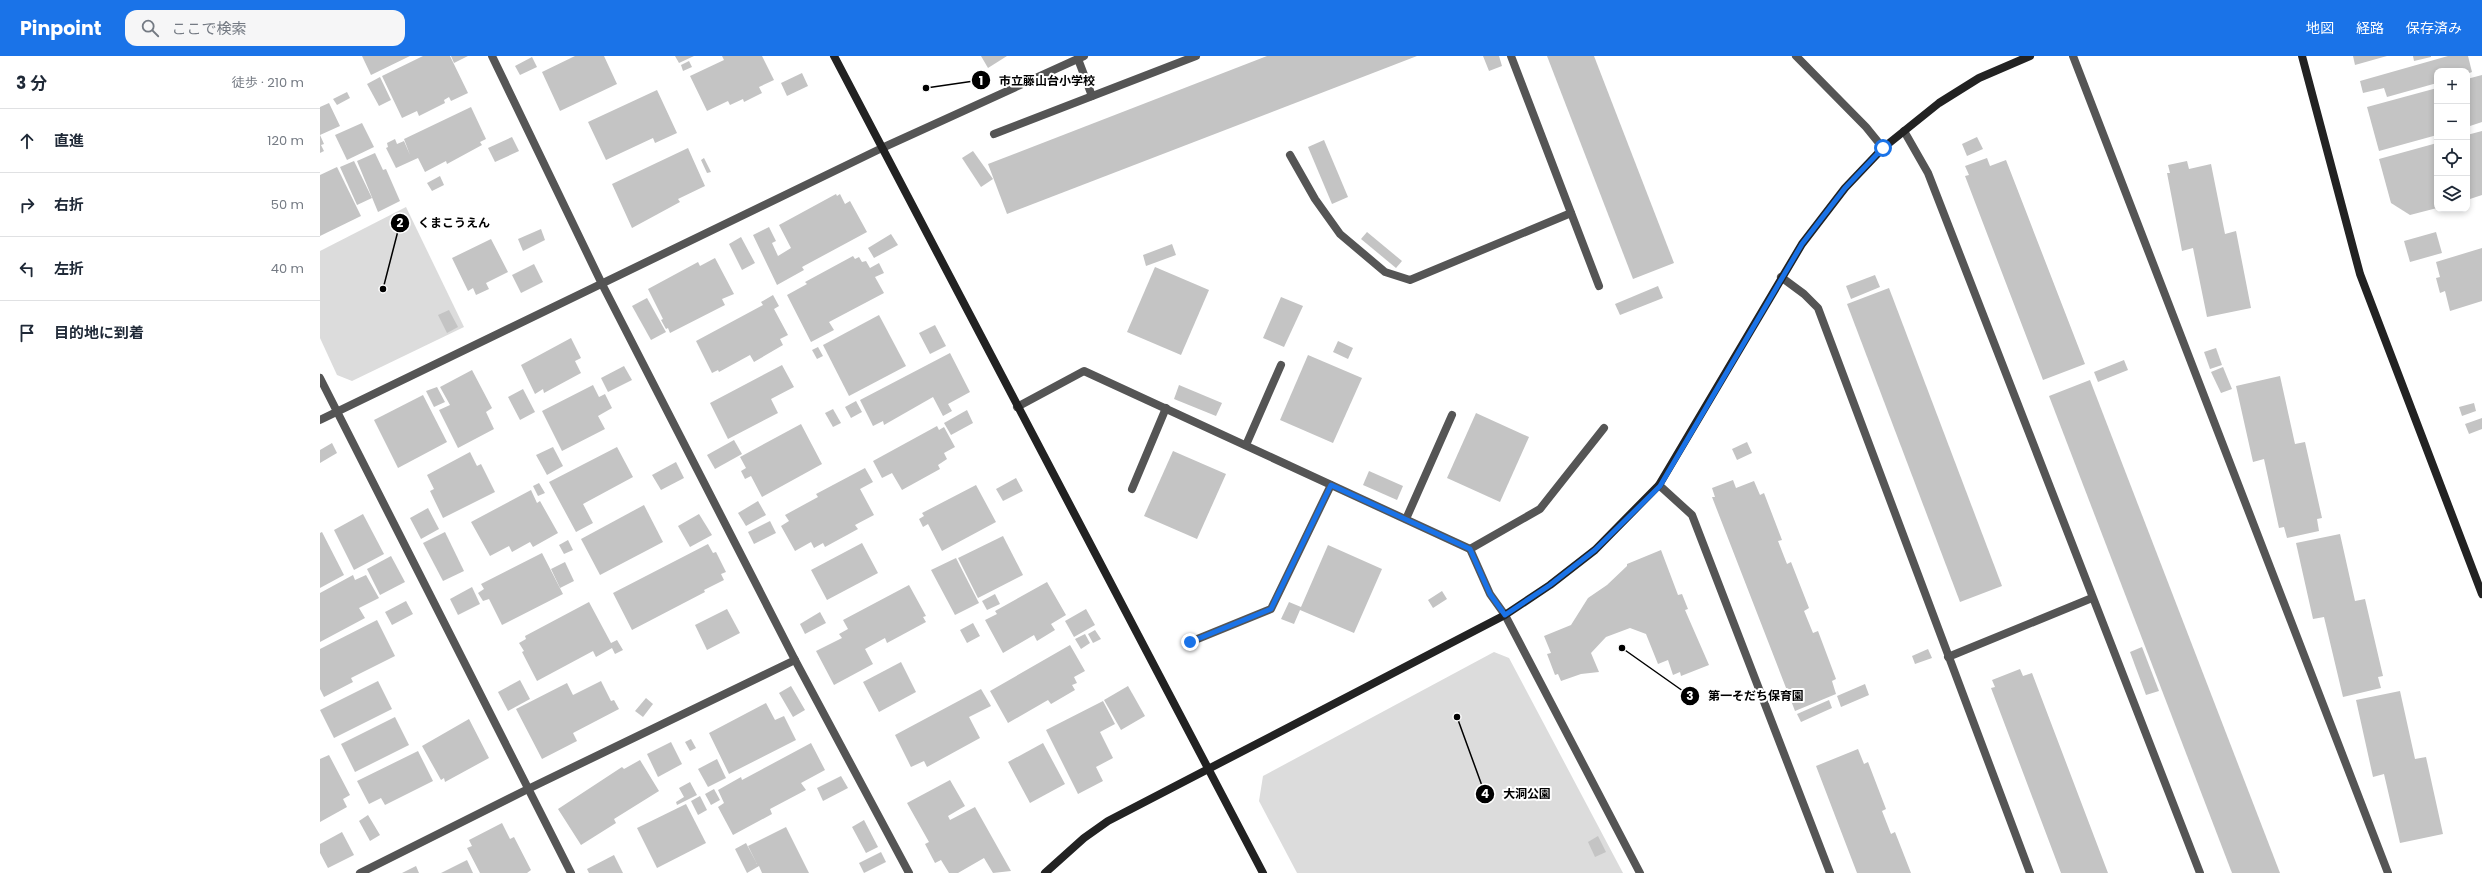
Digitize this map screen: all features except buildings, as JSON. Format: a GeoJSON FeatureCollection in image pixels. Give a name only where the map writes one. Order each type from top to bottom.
{"type":"FeatureCollection","features":[{"type":"Feature","properties":{"kind":"street"},"geometry":{"type":"LineString","coordinates":[[492,56],[602,284],[795,660],[909,873]]}},
{"type":"Feature","properties":{"kind":"street"},"geometry":{"type":"LineString","coordinates":[[834,56],[1207,769],[1263,873]]}},
{"type":"Feature","properties":{"kind":"street"},"geometry":{"type":"LineString","coordinates":[[994,134],[1196,56]]}},
{"type":"Feature","properties":{"kind":"street"},"geometry":{"type":"LineString","coordinates":[[1511,56],[1599,286]]}},
{"type":"Feature","properties":{"kind":"street"},"geometry":{"type":"LineString","coordinates":[[1796,56],[1866,127],[1883,148]]}},
{"type":"Feature","properties":{"kind":"street"},"geometry":{"type":"LineString","coordinates":[[1045,873],[1084,838],[1108,821],[1505,615],[1550,585],[1595,550],[1660,486],[1781,277],[1819,220],[1883,148],[1939,103],[1979,78],[2030,56]]}},
{"type":"Feature","properties":{"kind":"street"},"geometry":{"type":"LineString","coordinates":[[2072,56],[2388,873]]}},
{"type":"Feature","properties":{"kind":"street"},"geometry":{"type":"LineString","coordinates":[[2302,56],[2360,274],[2482,594]]}},
{"type":"Feature","properties":{"kind":"street"},"geometry":{"type":"LineString","coordinates":[[320,420],[882,148],[1081,57],[1092,96]]}},
{"type":"Feature","properties":{"kind":"street"},"geometry":{"type":"LineString","coordinates":[[1904,131],[1928,173],[2200,873]]}},
{"type":"Feature","properties":{"kind":"street"},"geometry":{"type":"LineString","coordinates":[[1290,155],[1314,199],[1340,234],[1385,272],[1410,280],[1571,213]]}},
{"type":"Feature","properties":{"kind":"street"},"geometry":{"type":"LineString","coordinates":[[1781,277],[1804,294],[1818,308],[2030,873]]}},
{"type":"Feature","properties":{"kind":"street"},"geometry":{"type":"LineString","coordinates":[[1246,445],[1281,365]]}},
{"type":"Feature","properties":{"kind":"street"},"geometry":{"type":"LineString","coordinates":[[1017,407],[1084,371],[1470,549],[1490,594],[1505,615],[1640,873]]}},
{"type":"Feature","properties":{"kind":"street"},"geometry":{"type":"LineString","coordinates":[[320,378],[570,873]]}},
{"type":"Feature","properties":{"kind":"street"},"geometry":{"type":"LineString","coordinates":[[1132,489],[1166,408]]}},
{"type":"Feature","properties":{"kind":"street"},"geometry":{"type":"LineString","coordinates":[[1406,519],[1452,415]]}},
{"type":"Feature","properties":{"kind":"street"},"geometry":{"type":"LineString","coordinates":[[1470,549],[1540,509],[1604,428]]}},
{"type":"Feature","properties":{"kind":"street"},"geometry":{"type":"LineString","coordinates":[[1190,642],[1271,609],[1331,485]]}},
{"type":"Feature","properties":{"kind":"street"},"geometry":{"type":"LineString","coordinates":[[1660,486],[1692,515],[1830,873]]}},
{"type":"Feature","properties":{"kind":"street"},"geometry":{"type":"LineString","coordinates":[[1948,656],[2092,598]]}},
{"type":"Feature","properties":{"kind":"street"},"geometry":{"type":"LineString","coordinates":[[360,873],[528,789],[795,660]]}},
{"type":"Feature","properties":{"kind":"shaded area"},"geometry":{"type":"Polygon","coordinates":[[[406,207],[464,327],[352,381],[337,375],[320,338],[320,251],[406,207]]]}},
{"type":"Feature","properties":{"kind":"shaded area"},"geometry":{"type":"Polygon","coordinates":[[[1494,652],[1509,658],[1623,873],[1297,873],[1259,801],[1263,776],[1494,652]]]}},
{"type":"Feature","properties":{"kind":"place","name":"市立藤山台小学校"},"geometry":{"type":"Point","coordinates":[926,88]}},
{"type":"Feature","properties":{"kind":"place","name":"くまこうえん"},"geometry":{"type":"Point","coordinates":[383,289]}},
{"type":"Feature","properties":{"kind":"place","name":"第一そだち保育園"},"geometry":{"type":"Point","coordinates":[1622,648]}},
{"type":"Feature","properties":{"kind":"place","name":"大洞公園"},"geometry":{"type":"Point","coordinates":[1457,717]}},
{"type":"Feature","properties":{"kind":"route"},"geometry":{"type":"LineString","coordinates":[[1190,642],[1271,609],[1331,485],[1470,549],[1490,594],[1505,615],[1550,585],[1595,550],[1660,486],[1781,277],[1802,244],[1845,188],[1883,148]]}}]}
